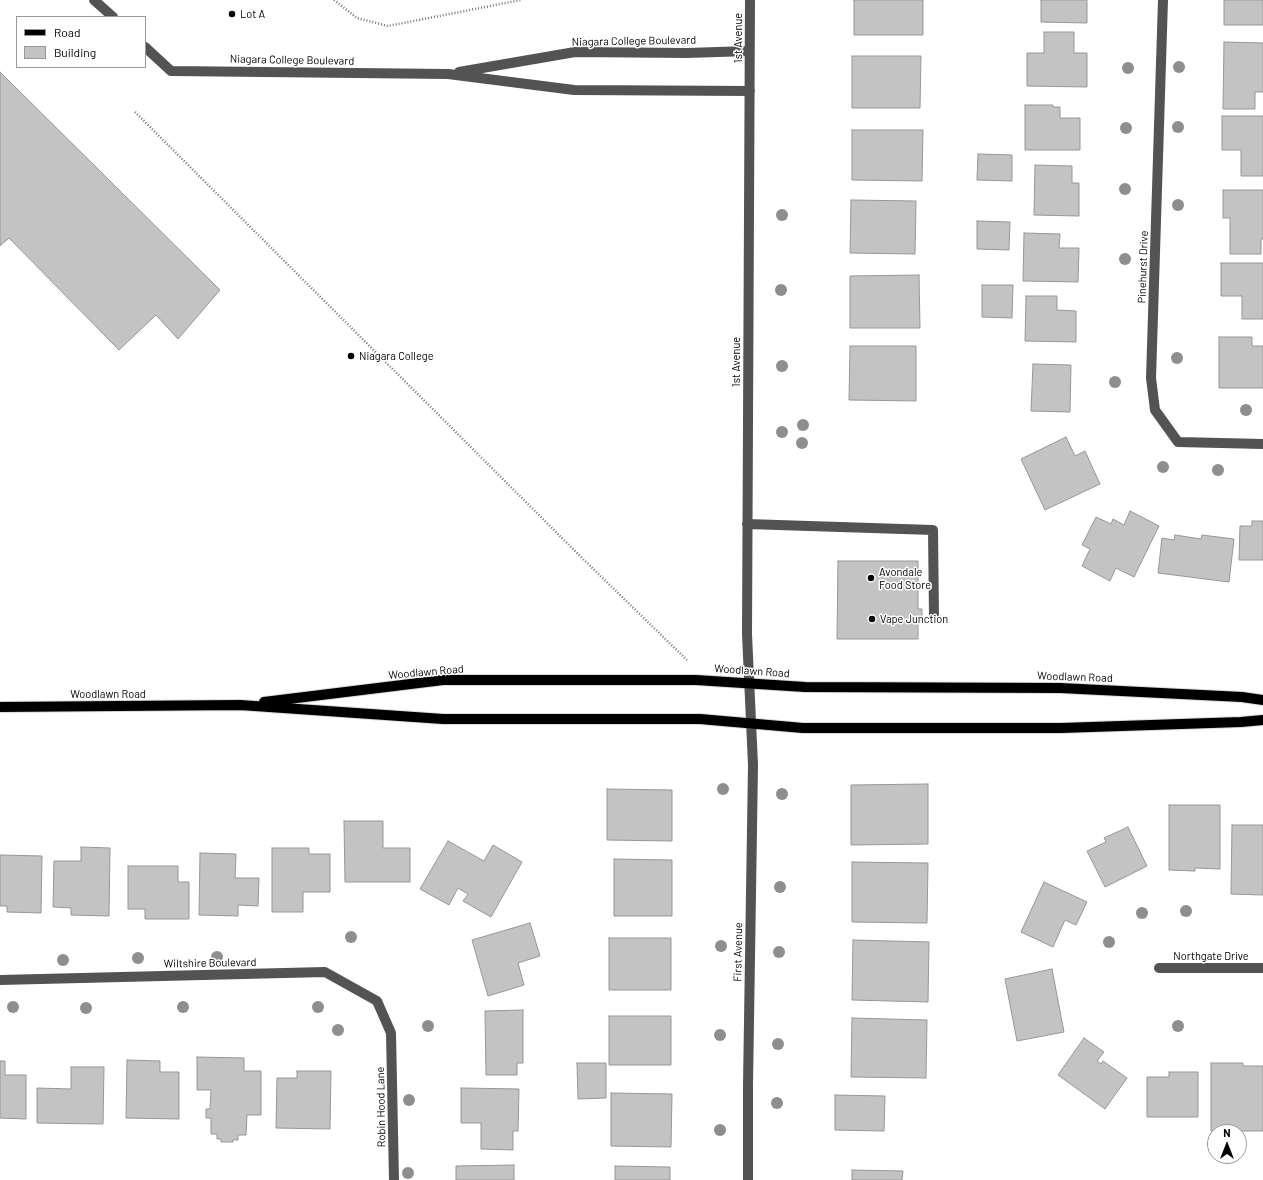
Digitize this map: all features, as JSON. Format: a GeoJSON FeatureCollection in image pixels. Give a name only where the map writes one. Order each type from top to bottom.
{"type":"FeatureCollection","features":[{"type":"Feature","properties":{"kind":"main road","name":"Woodlawn Road"},"geometry":{"type":"LineString","coordinates":[[240,705],[443,680],[696,680],[805,687],[1060,688],[1242,697],[1263,700]]}},
{"type":"Feature","properties":{"kind":"main road","name":"Woodlawn Road"},"geometry":{"type":"LineString","coordinates":[[0,707],[240,705],[443,719],[700,720],[803,728],[1062,728],[1263,720]]}},
{"type":"Feature","properties":{"kind":"street"},"geometry":{"type":"LineString","coordinates":[[94,0],[112,16]]}},
{"type":"Feature","properties":{"kind":"street","name":"1st Avenue"},"geometry":{"type":"LineString","coordinates":[[750,0],[747,634],[751,724]]}},
{"type":"Feature","properties":{"kind":"street","name":"Pinehurst Drive"},"geometry":{"type":"LineString","coordinates":[[1163,0],[1151,378],[1155,410],[1178,442],[1263,444]]}},
{"type":"Feature","properties":{"kind":"street","name":"Niagara College Boulevard"},"geometry":{"type":"LineString","coordinates":[[146,48],[171,71],[448,74],[574,90],[750,91]]}},
{"type":"Feature","properties":{"kind":"street","name":"Niagara College Boulevard"},"geometry":{"type":"LineString","coordinates":[[448,74],[575,52],[687,53],[749,51]]}},
{"type":"Feature","properties":{"kind":"street"},"geometry":{"type":"LineString","coordinates":[[747,524],[933,530],[934,617]]}},
{"type":"Feature","properties":{"kind":"street","name":"First Avenue"},"geometry":{"type":"LineString","coordinates":[[748,1180],[753,765],[751,724]]}},
{"type":"Feature","properties":{"kind":"street","name":"Northgate Drive"},"geometry":{"type":"LineString","coordinates":[[1159,968],[1263,968]]}},
{"type":"Feature","properties":{"kind":"street","name":"Wiltshire Boulevard"},"geometry":{"type":"LineString","coordinates":[[0,980],[326,972],[377,1001],[392,1034]]}},
{"type":"Feature","properties":{"kind":"street","name":"Robin Hood Lane"},"geometry":{"type":"LineString","coordinates":[[392,1034],[394,1180]]}},
{"type":"Feature","properties":{"kind":"path"},"geometry":{"type":"LineString","coordinates":[[334,0],[357,18],[388,26],[521,0]]}},
{"type":"Feature","properties":{"kind":"path"},"geometry":{"type":"LineString","coordinates":[[135,112],[581,557],[687,660]]}},
{"type":"Feature","properties":{"kind":"building"},"geometry":{"type":"Polygon","coordinates":[[[854,0],[923,0],[923,35],[854,35],[854,0]]]}},
{"type":"Feature","properties":{"kind":"building"},"geometry":{"type":"Polygon","coordinates":[[[1041,0],[1087,0],[1087,23],[1041,22],[1041,0]]]}},
{"type":"Feature","properties":{"kind":"building"},"geometry":{"type":"Polygon","coordinates":[[[1224,0],[1263,0],[1263,25],[1224,25],[1224,0]]]}},
{"type":"Feature","properties":{"kind":"building"},"geometry":{"type":"Polygon","coordinates":[[[1044,32],[1074,32],[1074,53],[1087,53],[1087,87],[1027,86],[1027,53],[1044,53],[1044,32]]]}},
{"type":"Feature","properties":{"kind":"building"},"geometry":{"type":"Polygon","coordinates":[[[1224,42],[1263,43],[1263,92],[1255,92],[1255,109],[1223,109],[1224,42]]]}},
{"type":"Feature","properties":{"kind":"building"},"geometry":{"type":"Polygon","coordinates":[[[852,56],[921,56],[920,108],[852,108],[852,56]]]}},
{"type":"Feature","properties":{"kind":"building"},"geometry":{"type":"Polygon","coordinates":[[[0,72],[220,290],[178,339],[156,315],[119,350],[9,238],[0,246],[0,72]]]}},
{"type":"Feature","properties":{"kind":"building"},"geometry":{"type":"Polygon","coordinates":[[[1025,105],[1053,105],[1053,107],[1060,107],[1060,118],[1080,118],[1080,150],[1025,150],[1025,105]]]}},
{"type":"Feature","properties":{"kind":"building"},"geometry":{"type":"Polygon","coordinates":[[[1222,116],[1263,116],[1263,176],[1241,176],[1241,150],[1222,150],[1222,116]]]}},
{"type":"Feature","properties":{"kind":"building"},"geometry":{"type":"Polygon","coordinates":[[[852,130],[923,130],[922,181],[852,180],[852,130]]]}},
{"type":"Feature","properties":{"kind":"building"},"geometry":{"type":"Polygon","coordinates":[[[978,154],[1012,155],[1012,181],[977,180],[978,154]]]}},
{"type":"Feature","properties":{"kind":"building"},"geometry":{"type":"Polygon","coordinates":[[[1035,165],[1072,166],[1072,183],[1079,183],[1079,216],[1034,215],[1035,165]]]}},
{"type":"Feature","properties":{"kind":"building"},"geometry":{"type":"Polygon","coordinates":[[[1223,190],[1263,190],[1263,239],[1261,239],[1261,254],[1230,254],[1230,218],[1223,218],[1223,190]]]}},
{"type":"Feature","properties":{"kind":"building"},"geometry":{"type":"Polygon","coordinates":[[[851,200],[916,201],[915,254],[850,253],[851,200]]]}},
{"type":"Feature","properties":{"kind":"building"},"geometry":{"type":"Polygon","coordinates":[[[977,221],[1010,222],[1009,250],[977,249],[977,221]]]}},
{"type":"Feature","properties":{"kind":"building"},"geometry":{"type":"Polygon","coordinates":[[[1024,233],[1060,234],[1059,248],[1079,248],[1078,282],[1023,281],[1024,233]]]}},
{"type":"Feature","properties":{"kind":"building"},"geometry":{"type":"Polygon","coordinates":[[[1221,263],[1263,263],[1263,319],[1242,319],[1242,296],[1221,296],[1221,263]]]}},
{"type":"Feature","properties":{"kind":"building"},"geometry":{"type":"Polygon","coordinates":[[[919,275],[920,328],[850,328],[850,276],[919,275]]]}},
{"type":"Feature","properties":{"kind":"building"},"geometry":{"type":"Polygon","coordinates":[[[982,285],[1013,285],[1012,318],[982,317],[982,285]]]}},
{"type":"Feature","properties":{"kind":"building"},"geometry":{"type":"Polygon","coordinates":[[[1026,296],[1057,296],[1057,310],[1076,311],[1076,342],[1025,341],[1026,296]]]}},
{"type":"Feature","properties":{"kind":"building"},"geometry":{"type":"Polygon","coordinates":[[[1219,337],[1252,337],[1252,346],[1263,346],[1263,388],[1219,388],[1219,337]]]}},
{"type":"Feature","properties":{"kind":"building"},"geometry":{"type":"Polygon","coordinates":[[[850,346],[916,346],[916,401],[849,400],[850,346]]]}},
{"type":"Feature","properties":{"kind":"building"},"geometry":{"type":"Polygon","coordinates":[[[1033,364],[1071,365],[1070,412],[1031,411],[1033,364]]]}},
{"type":"Feature","properties":{"kind":"building"},"geometry":{"type":"Polygon","coordinates":[[[1066,437],[1075,456],[1085,451],[1100,484],[1045,510],[1021,459],[1066,437]]]}},
{"type":"Feature","properties":{"kind":"building"},"geometry":{"type":"Polygon","coordinates":[[[1130,511],[1159,526],[1134,577],[1116,568],[1110,581],[1082,566],[1090,549],[1082,545],[1096,517],[1111,524],[1113,519],[1124,525],[1130,511]]]}},
{"type":"Feature","properties":{"kind":"building"},"geometry":{"type":"Polygon","coordinates":[[[1252,521],[1263,521],[1263,560],[1239,560],[1240,526],[1252,526],[1252,521]]]}},
{"type":"Feature","properties":{"kind":"building"},"geometry":{"type":"Polygon","coordinates":[[[1175,535],[1201,539],[1202,535],[1234,539],[1229,582],[1158,573],[1162,538],[1174,540],[1175,535]]]}},
{"type":"Feature","properties":{"kind":"building"},"geometry":{"type":"Polygon","coordinates":[[[838,561],[918,561],[918,609],[922,609],[922,619],[918,619],[918,639],[837,639],[838,561]]]}},
{"type":"Feature","properties":{"kind":"building"},"geometry":{"type":"Polygon","coordinates":[[[928,784],[928,844],[851,845],[851,785],[928,784]]]}},
{"type":"Feature","properties":{"kind":"building"},"geometry":{"type":"Polygon","coordinates":[[[607,789],[672,790],[672,841],[607,840],[607,789]]]}},
{"type":"Feature","properties":{"kind":"building"},"geometry":{"type":"Polygon","coordinates":[[[1169,805],[1220,805],[1220,869],[1195,868],[1195,871],[1169,870],[1169,805]]]}},
{"type":"Feature","properties":{"kind":"building"},"geometry":{"type":"Polygon","coordinates":[[[344,821],[383,821],[383,848],[410,848],[410,882],[345,882],[344,821]]]}},
{"type":"Feature","properties":{"kind":"building"},"geometry":{"type":"Polygon","coordinates":[[[1232,825],[1263,825],[1263,895],[1231,894],[1232,825]]]}},
{"type":"Feature","properties":{"kind":"building"},"geometry":{"type":"Polygon","coordinates":[[[1128,827],[1147,866],[1105,887],[1087,851],[1106,842],[1104,838],[1128,827]]]}},
{"type":"Feature","properties":{"kind":"building"},"geometry":{"type":"Polygon","coordinates":[[[448,841],[484,861],[493,845],[522,862],[491,917],[463,901],[468,894],[458,888],[449,905],[420,889],[448,841]]]}},
{"type":"Feature","properties":{"kind":"building"},"geometry":{"type":"Polygon","coordinates":[[[81,847],[110,848],[109,916],[71,915],[71,908],[53,907],[54,861],[81,861],[81,847]]]}},
{"type":"Feature","properties":{"kind":"building"},"geometry":{"type":"Polygon","coordinates":[[[272,848],[309,848],[309,854],[330,854],[330,892],[303,892],[303,912],[272,912],[272,848]]]}},
{"type":"Feature","properties":{"kind":"building"},"geometry":{"type":"Polygon","coordinates":[[[200,853],[236,854],[235,878],[259,878],[258,906],[238,905],[238,916],[199,915],[200,853]]]}},
{"type":"Feature","properties":{"kind":"building"},"geometry":{"type":"Polygon","coordinates":[[[0,855],[42,856],[41,913],[7,912],[7,906],[0,906],[0,855]]]}},
{"type":"Feature","properties":{"kind":"building"},"geometry":{"type":"Polygon","coordinates":[[[614,859],[672,860],[672,916],[614,916],[614,859]]]}},
{"type":"Feature","properties":{"kind":"building"},"geometry":{"type":"Polygon","coordinates":[[[852,862],[928,863],[927,923],[852,922],[852,862]]]}},
{"type":"Feature","properties":{"kind":"building"},"geometry":{"type":"Polygon","coordinates":[[[128,866],[178,866],[178,882],[189,882],[189,919],[145,919],[145,909],[128,909],[128,866]]]}},
{"type":"Feature","properties":{"kind":"building"},"geometry":{"type":"Polygon","coordinates":[[[1044,882],[1087,902],[1076,925],[1065,920],[1053,947],[1021,932],[1044,882]]]}},
{"type":"Feature","properties":{"kind":"building"},"geometry":{"type":"Polygon","coordinates":[[[530,923],[540,956],[518,963],[524,985],[488,996],[472,940],[530,923]]]}},
{"type":"Feature","properties":{"kind":"building"},"geometry":{"type":"Polygon","coordinates":[[[609,938],[671,938],[671,990],[609,990],[609,938]]]}},
{"type":"Feature","properties":{"kind":"building"},"geometry":{"type":"Polygon","coordinates":[[[853,940],[929,942],[928,1002],[852,1000],[853,940]]]}},
{"type":"Feature","properties":{"kind":"building"},"geometry":{"type":"Polygon","coordinates":[[[1052,969],[1064,1032],[1017,1041],[1005,979],[1052,969]]]}},
{"type":"Feature","properties":{"kind":"building"},"geometry":{"type":"Polygon","coordinates":[[[523,1010],[523,1063],[517,1063],[517,1075],[486,1075],[485,1011],[523,1010]]]}},
{"type":"Feature","properties":{"kind":"building"},"geometry":{"type":"Polygon","coordinates":[[[609,1016],[671,1016],[671,1065],[609,1065],[609,1016]]]}},
{"type":"Feature","properties":{"kind":"building"},"geometry":{"type":"Polygon","coordinates":[[[852,1018],[927,1020],[926,1078],[851,1077],[852,1018]]]}},
{"type":"Feature","properties":{"kind":"building"},"geometry":{"type":"Polygon","coordinates":[[[1084,1038],[1104,1052],[1097,1061],[1101,1064],[1103,1061],[1127,1078],[1105,1109],[1058,1075],[1084,1038]]]}},
{"type":"Feature","properties":{"kind":"building"},"geometry":{"type":"Polygon","coordinates":[[[197,1057],[244,1058],[244,1071],[261,1071],[261,1115],[247,1115],[246,1135],[238,1135],[238,1140],[233,1140],[233,1142],[221,1142],[221,1139],[217,1139],[217,1134],[211,1134],[211,1118],[206,1118],[206,1109],[210,1109],[211,1090],[197,1090],[197,1057]]]}},
{"type":"Feature","properties":{"kind":"building"},"geometry":{"type":"Polygon","coordinates":[[[127,1060],[160,1061],[160,1072],[179,1072],[179,1119],[126,1118],[127,1060]]]}},
{"type":"Feature","properties":{"kind":"building"},"geometry":{"type":"Polygon","coordinates":[[[0,1061],[5,1061],[5,1075],[26,1075],[26,1119],[0,1118],[0,1061]]]}},
{"type":"Feature","properties":{"kind":"building"},"geometry":{"type":"Polygon","coordinates":[[[577,1063],[606,1063],[606,1098],[578,1099],[577,1063]]]}},
{"type":"Feature","properties":{"kind":"building"},"geometry":{"type":"Polygon","coordinates":[[[1211,1063],[1243,1063],[1243,1066],[1263,1066],[1263,1131],[1247,1131],[1247,1124],[1211,1124],[1211,1063]]]}},
{"type":"Feature","properties":{"kind":"building"},"geometry":{"type":"Polygon","coordinates":[[[71,1067],[104,1067],[103,1124],[37,1123],[37,1088],[71,1089],[71,1067]]]}},
{"type":"Feature","properties":{"kind":"building"},"geometry":{"type":"Polygon","coordinates":[[[297,1071],[331,1071],[330,1129],[276,1128],[277,1078],[297,1078],[297,1071]]]}},
{"type":"Feature","properties":{"kind":"building"},"geometry":{"type":"Polygon","coordinates":[[[1169,1072],[1198,1072],[1198,1117],[1147,1117],[1147,1077],[1169,1077],[1169,1072]]]}},
{"type":"Feature","properties":{"kind":"building"},"geometry":{"type":"Polygon","coordinates":[[[461,1088],[519,1089],[518,1131],[513,1131],[513,1150],[481,1149],[481,1123],[461,1123],[461,1088]]]}},
{"type":"Feature","properties":{"kind":"building"},"geometry":{"type":"Polygon","coordinates":[[[611,1093],[672,1094],[671,1147],[611,1146],[611,1093]]]}},
{"type":"Feature","properties":{"kind":"building"},"geometry":{"type":"Polygon","coordinates":[[[835,1095],[885,1096],[884,1131],[835,1130],[835,1095]]]}},
{"type":"Feature","properties":{"kind":"building"},"geometry":{"type":"Polygon","coordinates":[[[514,1165],[514,1180],[456,1180],[456,1166],[514,1165]]]}},
{"type":"Feature","properties":{"kind":"building"},"geometry":{"type":"Polygon","coordinates":[[[615,1166],[670,1167],[670,1180],[615,1180],[615,1166]]]}},
{"type":"Feature","properties":{"kind":"building"},"geometry":{"type":"Polygon","coordinates":[[[852,1170],[903,1171],[902,1180],[852,1180],[852,1170]]]}},
{"type":"Feature","properties":{"kind":"place","name":"Lot A"},"geometry":{"type":"Point","coordinates":[232,14]}},
{"type":"Feature","properties":{"kind":"place","name":"Niagara College"},"geometry":{"type":"Point","coordinates":[351,356]}},
{"type":"Feature","properties":{"kind":"place","name":"Avondale Food Store"},"geometry":{"type":"Point","coordinates":[871,578]}},
{"type":"Feature","properties":{"kind":"place","name":"Vape Junction"},"geometry":{"type":"Point","coordinates":[872,619]}}]}
